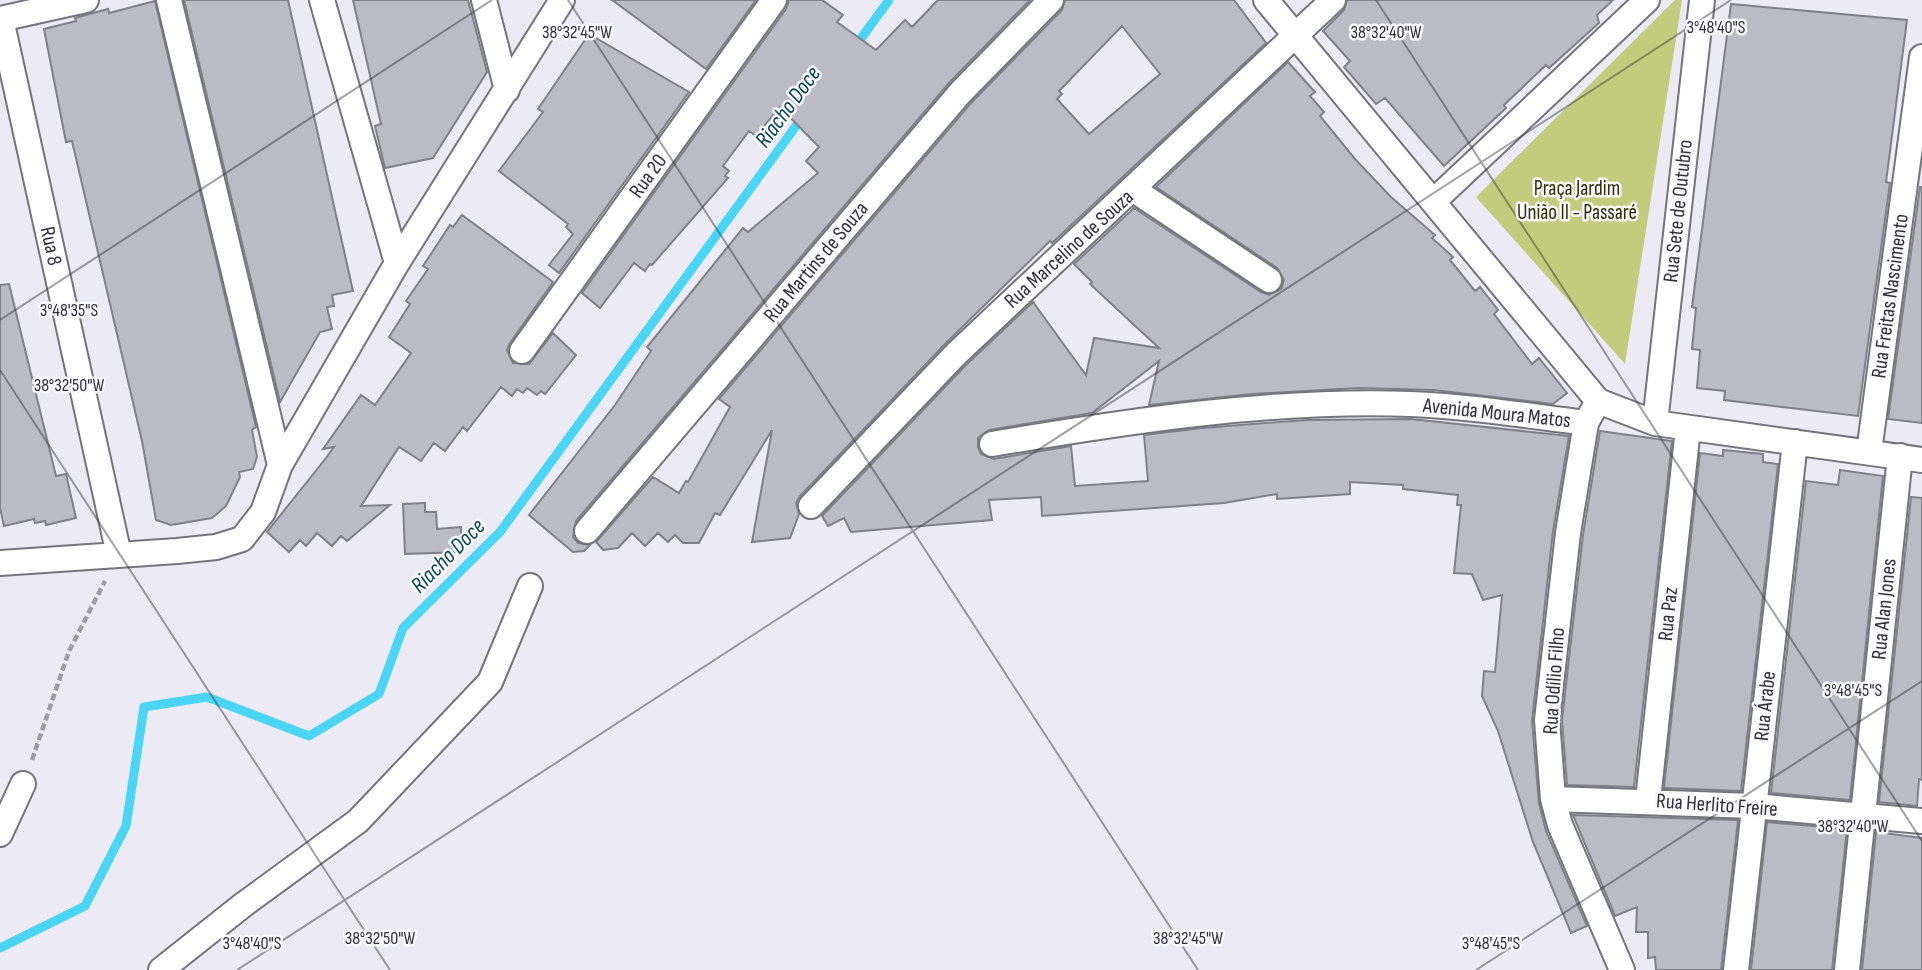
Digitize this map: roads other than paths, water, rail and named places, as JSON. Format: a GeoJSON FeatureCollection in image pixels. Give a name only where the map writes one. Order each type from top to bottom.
{"type":"FeatureCollection","features":[{"type":"Feature","properties":{"kind":"street"},"geometry":{"type":"LineString","coordinates":[[1,19],[86,0]]}},
{"type":"Feature","properties":{"kind":"street"},"geometry":{"type":"LineString","coordinates":[[169,0],[280,465]]}},
{"type":"Feature","properties":{"kind":"street"},"geometry":{"type":"LineString","coordinates":[[322,0],[397,262]]}},
{"type":"Feature","properties":{"kind":"street"},"geometry":{"type":"LineString","coordinates":[[484,0],[507,90]]}},
{"type":"Feature","properties":{"kind":"street"},"geometry":{"type":"LineString","coordinates":[[0,563],[203,548],[242,539],[264,512],[280,465],[397,262],[562,0]]}},
{"type":"Feature","properties":{"kind":"street","name":"Rua 20"},"geometry":{"type":"LineString","coordinates":[[522,351],[774,0]]}},
{"type":"Feature","properties":{"kind":"street","name":"Rua Martins de Souza"},"geometry":{"type":"LineString","coordinates":[[587,531],[960,93],[1051,0]]}},
{"type":"Feature","properties":{"kind":"street","name":"Avenida Moura Matos"},"geometry":{"type":"LineString","coordinates":[[992,444],[1113,424],[1308,406],[1432,405],[1586,423],[1598,401],[1435,200],[1266,0]]}},
{"type":"Feature","properties":{"kind":"street","name":"Rua Marcelino de Souza"},"geometry":{"type":"LineString","coordinates":[[811,506],[956,354],[1134,190],[1333,0]]}},
{"type":"Feature","properties":{"kind":"street"},"geometry":{"type":"LineString","coordinates":[[1435,200],[1647,0]]}},
{"type":"Feature","properties":{"kind":"street","name":"Rua Sete de Outubro"},"geometry":{"type":"LineString","coordinates":[[1656,423],[1702,0]]}},
{"type":"Feature","properties":{"kind":"street","name":"Rua 8"},"geometry":{"type":"LineString","coordinates":[[1,19],[119,555]]}},
{"type":"Feature","properties":{"kind":"street","name":"Rua Freitas Nascimento"},"geometry":{"type":"LineString","coordinates":[[1868,452],[1922,57]]}},
{"type":"Feature","properties":{"kind":"street"},"geometry":{"type":"LineString","coordinates":[[1134,190],[1269,280]]}},
{"type":"Feature","properties":{"kind":"street"},"geometry":{"type":"LineString","coordinates":[[1598,401],[1656,423],[1911,458]]}},
{"type":"Feature","properties":{"kind":"street","name":"Rua Odílio Filho"},"geometry":{"type":"LineString","coordinates":[[1586,423],[1568,533],[1547,720],[1553,799],[1560,825],[1622,970]]}},
{"type":"Feature","properties":{"kind":"street","name":"Rua Paz"},"geometry":{"type":"LineString","coordinates":[[1648,800],[1688,428]]}},
{"type":"Feature","properties":{"kind":"street","name":"Rua Árabe"},"geometry":{"type":"LineString","coordinates":[[1736,970],[1795,442]]}},
{"type":"Feature","properties":{"kind":"street","name":"Rua Alan Jones"},"geometry":{"type":"LineString","coordinates":[[1847,970],[1863,815],[1911,458]]}},
{"type":"Feature","properties":{"kind":"street"},"geometry":{"type":"LineString","coordinates":[[161,970],[243,905],[358,821],[490,682],[530,586]]}},
{"type":"Feature","properties":{"kind":"street"},"geometry":{"type":"LineString","coordinates":[[0,834],[23,784]]}},
{"type":"Feature","properties":{"kind":"street","name":"Rua Herlito Freire"},"geometry":{"type":"LineString","coordinates":[[1553,799],[1648,800],[1753,806],[1922,821]]}},
{"type":"Feature","properties":{"kind":"waterway","name":"Riacho Doce"},"geometry":{"type":"LineString","coordinates":[[854,48],[889,0]]}},
{"type":"Feature","properties":{"kind":"waterway","name":"Riacho Doce"},"geometry":{"type":"LineString","coordinates":[[0,948],[85,906],[126,826],[144,707],[207,697],[309,736],[379,694],[403,628],[500,532],[804,115]]}},
{"type":"Feature","properties":{"kind":"park label","name":"Praça Jardim União II - Passaré"},"geometry":{"type":"Point","coordinates":[1577,200]}}]}
